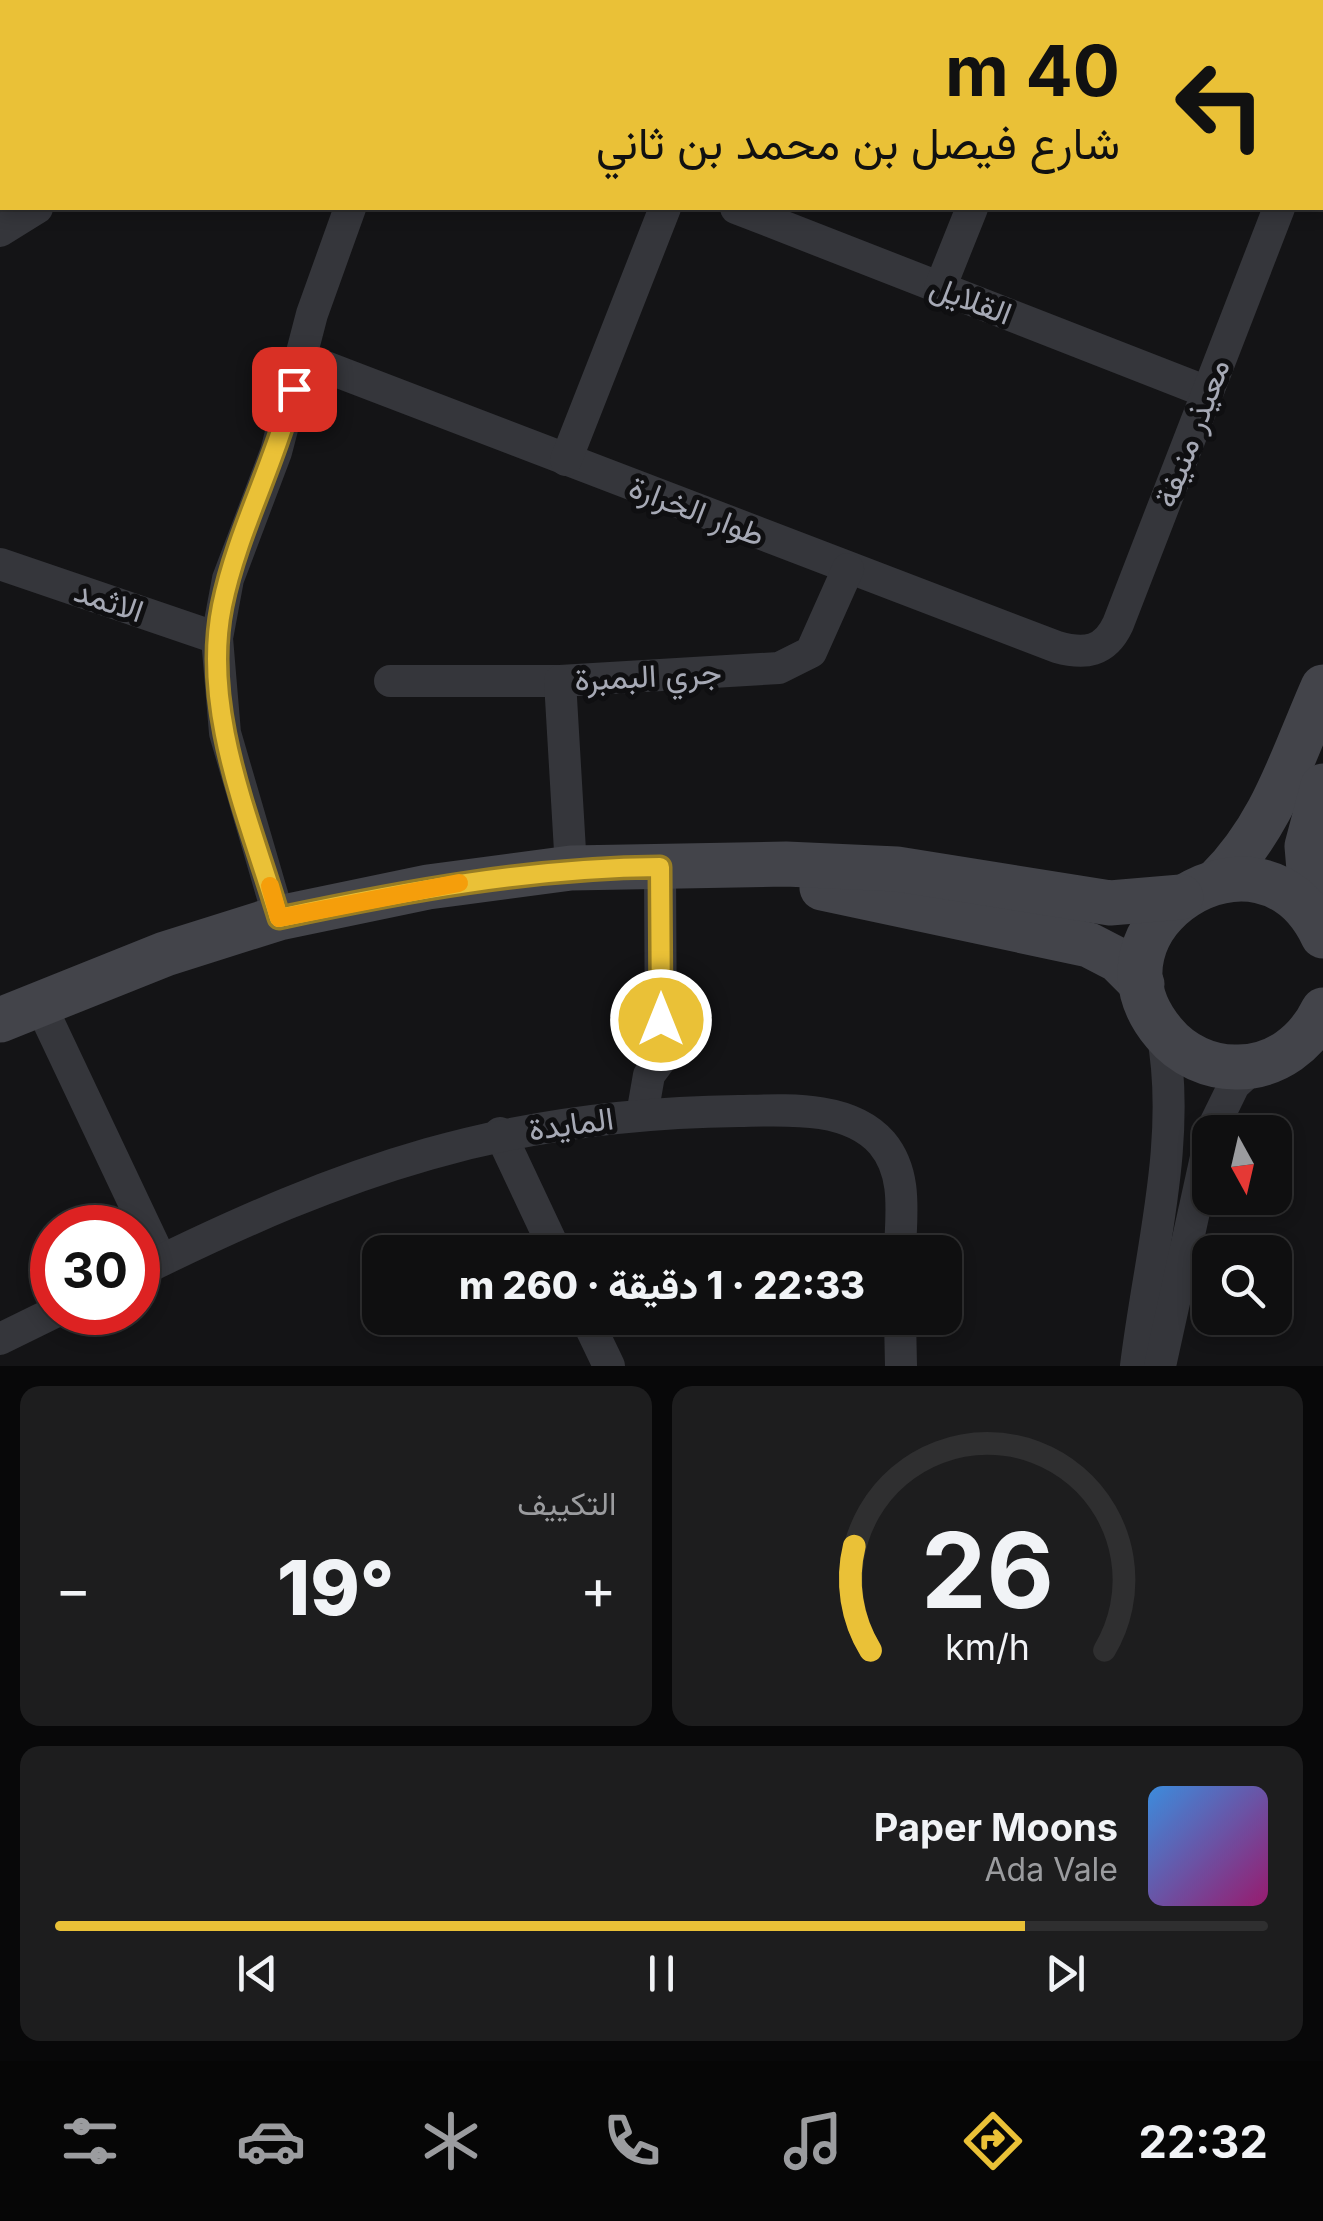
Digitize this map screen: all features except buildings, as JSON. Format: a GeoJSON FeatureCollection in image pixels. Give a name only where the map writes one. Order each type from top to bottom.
{"type":"FeatureCollection","features":[{"type":"Feature","properties":{"kind":"street"},"geometry":{"type":"LineString","coordinates":[[0,231],[35,210]]}},
{"type":"Feature","properties":{"kind":"street"},"geometry":{"type":"LineString","coordinates":[[279,918],[225,733],[217,638],[228,579],[276,452],[312,314],[349,210]]}},
{"type":"Feature","properties":{"kind":"street"},"geometry":{"type":"LineString","coordinates":[[566,460],[664,210]]}},
{"type":"Feature","properties":{"kind":"street","name":"القلايل"},"geometry":{"type":"LineString","coordinates":[[741,210],[1207,392]]}},
{"type":"Feature","properties":{"kind":"street"},"geometry":{"type":"LineString","coordinates":[[940,288],[971,210]]}},
{"type":"Feature","properties":{"kind":"street","name":"معيذر منيفة"},"geometry":{"type":"LineString","coordinates":[[1094,651],[1111,639],[1118,624],[1277,210]]}},
{"type":"Feature","properties":{"kind":"street","name":"طوار الخرارة"},"geometry":{"type":"LineString","coordinates":[[302,358],[1057,647],[1094,651]]}},
{"type":"Feature","properties":{"kind":"street","name":"الاثمد"},"geometry":{"type":"LineString","coordinates":[[0,564],[217,638]]}},
{"type":"Feature","properties":{"kind":"street","name":"جري البمبرة"},"geometry":{"type":"LineString","coordinates":[[390,680],[560,681],[779,668],[811,652],[848,569]]}},
{"type":"Feature","properties":{"kind":"street"},"geometry":{"type":"LineString","coordinates":[[560,681],[571,868]]}},
{"type":"Feature","properties":{"kind":"street"},"geometry":{"type":"LineString","coordinates":[[1142,984],[1144,955],[1153,928],[1246,852],[1268,818],[1323,687]]}},
{"type":"Feature","properties":{"kind":"street"},"geometry":{"type":"LineString","coordinates":[[1318,926],[1307,846],[1323,786]]}},
{"type":"Feature","properties":{"kind":"street"},"geometry":{"type":"LineString","coordinates":[[20,1011],[164,954],[279,918],[428,887],[571,868],[726,869],[786,864],[897,869],[1110,903],[1263,882],[1290,896],[1318,926]]}},
{"type":"Feature","properties":{"kind":"street"},"geometry":{"type":"LineString","coordinates":[[642,1115],[646,1084],[661,1058],[660,867]]}},
{"type":"Feature","properties":{"kind":"street"},"geometry":{"type":"LineString","coordinates":[[726,869],[1089,945],[1118,960],[1142,984],[1162,1032],[1171,1084],[1170,1129],[1136,1366]]}},
{"type":"Feature","properties":{"kind":"street"},"geometry":{"type":"LineString","coordinates":[[1220,1115],[1234,1084],[1289,1055],[1323,1010]]}},
{"type":"Feature","properties":{"kind":"street","name":"المايدة"},"geometry":{"type":"LineString","coordinates":[[20,1011],[118,1205]]}},
{"type":"Feature","properties":{"kind":"street"},"geometry":{"type":"LineString","coordinates":[[1162,1032],[1204,1062],[1289,1055]]}},
{"type":"Feature","properties":{"kind":"street"},"geometry":{"type":"LineString","coordinates":[[661,1058],[673,1074],[680,1112]]}},
{"type":"Feature","properties":{"kind":"street","name":"المايدة"},"geometry":{"type":"LineString","coordinates":[[160,1261],[333,1182],[414,1154],[500,1134],[680,1112],[823,1114],[856,1123],[884,1145],[899,1176],[900,1235]]}},
{"type":"Feature","properties":{"kind":"street"},"geometry":{"type":"LineString","coordinates":[[500,1134],[548,1235]]}},
{"type":"Feature","properties":{"kind":"street"},"geometry":{"type":"LineString","coordinates":[[1160,1366],[1193,1215]]}},
{"type":"Feature","properties":{"kind":"street"},"geometry":{"type":"LineString","coordinates":[[0,1340],[30,1325]]}},
{"type":"Feature","properties":{"kind":"street"},"geometry":{"type":"LineString","coordinates":[[594,1335],[609,1366]]}},
{"type":"Feature","properties":{"kind":"street"},"geometry":{"type":"LineString","coordinates":[[900,1335],[901,1366]]}},
{"type":"Feature","properties":{"kind":"slow traffic"},"geometry":{"type":"LineString","coordinates":[[270,886],[279,918],[459,883]]}},
{"type":"Feature","properties":{"kind":"route"},"geometry":{"type":"LineString","coordinates":[[294,389],[276,452],[228,579],[217,638],[216,670],[225,733],[279,918],[428,887],[571,868],[660,867],[661,1020]]}}]}
